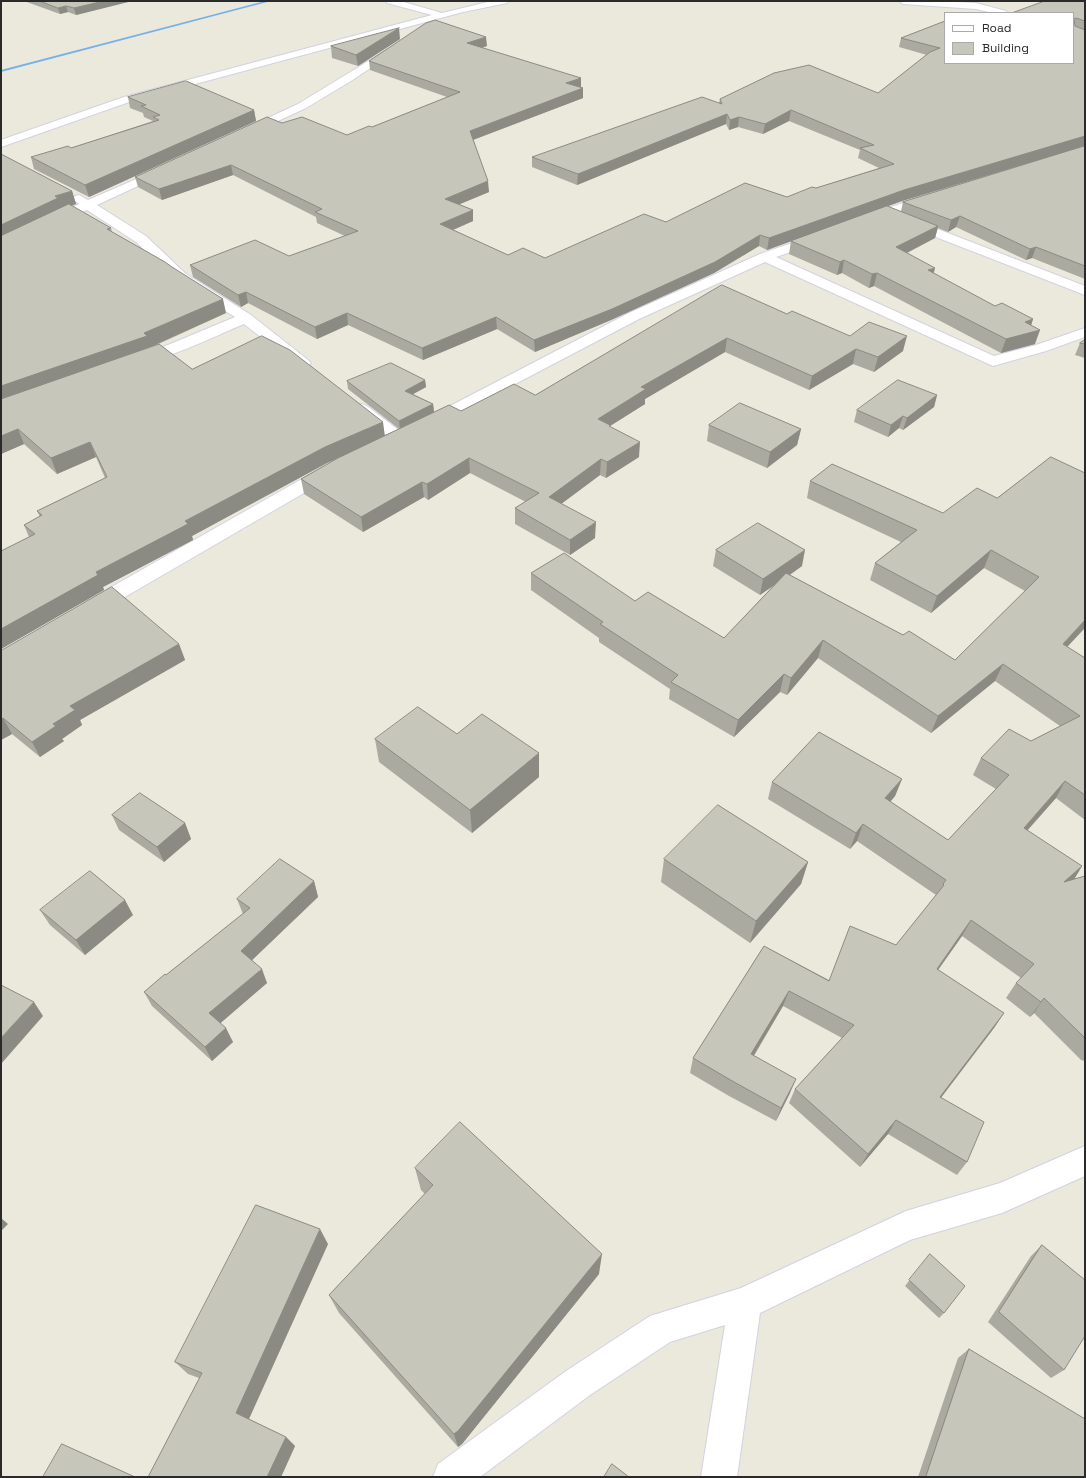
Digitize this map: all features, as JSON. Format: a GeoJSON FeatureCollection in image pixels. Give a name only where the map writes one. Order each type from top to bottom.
{"type":"FeatureCollection","features":[{"type":"Feature","properties":{"kind":"street"},"geometry":{"type":"LineString","coordinates":[[390,1],[442,16]]}},
{"type":"Feature","properties":{"kind":"street"},"geometry":{"type":"LineString","coordinates":[[1,144],[128,100],[442,16],[504,1]]}},
{"type":"Feature","properties":{"kind":"street"},"geometry":{"type":"LineString","coordinates":[[903,1],[976,6],[1000,12]]}},
{"type":"Feature","properties":{"kind":"street"},"geometry":{"type":"LineString","coordinates":[[417,33],[442,16]]}},
{"type":"Feature","properties":{"kind":"street"},"geometry":{"type":"LineString","coordinates":[[238,135],[302,106],[348,79],[404,42]]}},
{"type":"Feature","properties":{"kind":"street"},"geometry":{"type":"LineString","coordinates":[[1,248],[89,204],[174,165]]}},
{"type":"Feature","properties":{"kind":"street"},"geometry":{"type":"LineString","coordinates":[[69,193],[89,204],[140,239],[181,277],[246,318],[313,371]]}},
{"type":"Feature","properties":{"kind":"street"},"geometry":{"type":"LineString","coordinates":[[855,224],[943,194]]}},
{"type":"Feature","properties":{"kind":"street"},"geometry":{"type":"LineString","coordinates":[[885,213],[1085,291]]}},
{"type":"Feature","properties":{"kind":"street"},"geometry":{"type":"LineString","coordinates":[[384,445],[492,391],[634,316],[765,257],[835,232]]}},
{"type":"Feature","properties":{"kind":"street"},"geometry":{"type":"LineString","coordinates":[[765,257],[993,361],[1041,348],[1085,332]]}},
{"type":"Feature","properties":{"kind":"street"},"geometry":{"type":"LineString","coordinates":[[123,366],[160,353],[246,318]]}},
{"type":"Feature","properties":{"kind":"street"},"geometry":{"type":"LineString","coordinates":[[350,400],[410,433]]}},
{"type":"Feature","properties":{"kind":"street"},"geometry":{"type":"LineString","coordinates":[[80,614],[341,465]]}},
{"type":"Feature","properties":{"kind":"street"},"geometry":{"type":"LineString","coordinates":[[451,1477],[578,1383],[662,1328],[745,1303],[906,1226],[1002,1198],[1085,1161]]}},
{"type":"Feature","properties":{"kind":"street"},"geometry":{"type":"LineString","coordinates":[[719,1477],[745,1303]]}},
{"type":"Feature","properties":{"kind":"building"},"geometry":{"type":"Polygon","coordinates":[[[40,1],[104,1],[74,8],[66,6],[58,8],[40,1]]]}},
{"type":"Feature","properties":{"kind":"building"},"geometry":{"type":"Polygon","coordinates":[[[1045,1],[1085,1],[1085,21],[1076,18],[1074,19],[1074,12],[1015,12],[1045,1]]]}},
{"type":"Feature","properties":{"kind":"building"},"geometry":{"type":"Polygon","coordinates":[[[1074,19],[1075,26],[1085,30],[1085,136],[904,190],[769,238],[760,235],[715,262],[612,309],[534,340],[496,317],[422,348],[347,313],[315,327],[246,292],[238,295],[190,265],[255,240],[289,256],[358,231],[315,212],[322,209],[231,165],[159,189],[135,177],[267,117],[282,123],[302,117],[347,135],[369,126],[372,127],[460,92],[369,61],[426,23],[435,20],[486,37],[467,43],[581,78],[566,83],[583,88],[470,131],[488,181],[445,199],[473,210],[440,224],[508,255],[523,248],[545,258],[644,214],[666,222],[745,183],[787,197],[812,187],[816,188],[894,164],[860,148],[874,145],[791,110],[765,124],[739,117],[730,120],[727,114],[578,174],[532,157],[702,97],[722,104],[720,99],[774,73],[809,65],[878,93],[930,52],[940,48],[901,38],[944,21],[944,64],[1074,64],[1074,19]]]}},
{"type":"Feature","properties":{"kind":"building"},"geometry":{"type":"Polygon","coordinates":[[[399,28],[356,55],[331,46],[399,28]]]}},
{"type":"Feature","properties":{"kind":"building"},"geometry":{"type":"Polygon","coordinates":[[[186,81],[254,110],[85,185],[31,157],[68,146],[71,148],[159,120],[153,117],[160,115],[141,106],[146,105],[128,97],[186,81]]]}},
{"type":"Feature","properties":{"kind":"building"},"geometry":{"type":"Polygon","coordinates":[[[1085,146],[1085,266],[1036,247],[1030,249],[960,216],[951,220],[903,202],[1085,146]]]}},
{"type":"Feature","properties":{"kind":"building"},"geometry":{"type":"Polygon","coordinates":[[[1,154],[72,191],[55,196],[58,198],[1,225],[1,154]]]}},
{"type":"Feature","properties":{"kind":"building"},"geometry":{"type":"Polygon","coordinates":[[[69,204],[111,228],[107,229],[165,262],[223,299],[144,333],[147,336],[1,386],[1,236],[69,204]]]}},
{"type":"Feature","properties":{"kind":"building"},"geometry":{"type":"Polygon","coordinates":[[[887,206],[938,226],[896,247],[935,268],[928,270],[995,306],[1002,303],[1033,319],[1025,322],[1040,330],[1006,339],[877,273],[872,274],[844,260],[840,262],[791,241],[887,206]]]}},
{"type":"Feature","properties":{"kind":"building"},"geometry":{"type":"Polygon","coordinates":[[[722,285],[787,314],[792,311],[850,336],[869,322],[907,336],[878,357],[856,349],[812,376],[727,338],[641,387],[646,389],[598,419],[640,442],[607,462],[601,459],[549,497],[596,522],[570,540],[515,508],[539,493],[469,458],[427,484],[422,482],[361,517],[301,479],[338,458],[449,405],[461,411],[514,384],[535,395],[722,285]]]}},
{"type":"Feature","properties":{"kind":"building"},"geometry":{"type":"Polygon","coordinates":[[[262,336],[290,350],[383,422],[325,447],[185,521],[188,524],[96,572],[98,575],[1,629],[1,551],[35,534],[24,525],[42,515],[37,511],[107,477],[90,442],[51,458],[18,429],[1,436],[1,399],[159,344],[192,369],[262,336]]]}},
{"type":"Feature","properties":{"kind":"building"},"geometry":{"type":"Polygon","coordinates":[[[391,363],[425,380],[405,391],[433,404],[399,421],[347,381],[391,363]]]}},
{"type":"Feature","properties":{"kind":"building"},"geometry":{"type":"Polygon","coordinates":[[[898,380],[937,395],[907,418],[903,416],[891,425],[857,410],[898,380]]]}},
{"type":"Feature","properties":{"kind":"building"},"geometry":{"type":"Polygon","coordinates":[[[740,403],[801,429],[770,452],[709,425],[740,403]]]}},
{"type":"Feature","properties":{"kind":"building"},"geometry":{"type":"Polygon","coordinates":[[[1051,457],[1085,473],[1085,620],[1063,644],[1085,658],[1085,795],[1065,781],[1024,828],[1082,866],[1064,882],[1085,876],[1085,1038],[1044,998],[1041,1002],[1016,983],[1034,964],[971,920],[937,969],[1004,1013],[940,1097],[984,1122],[967,1162],[896,1120],[868,1154],[795,1089],[854,1025],[789,991],[751,1054],[796,1079],[781,1108],[693,1058],[764,946],[829,981],[850,926],[896,945],[944,885],[943,884],[946,880],[863,824],[856,833],[772,782],[819,732],[902,779],[885,798],[948,840],[1009,775],[981,758],[1009,729],[1031,741],[1080,716],[1003,664],[938,716],[823,640],[791,678],[784,674],[738,720],[671,682],[678,675],[600,624],[603,622],[531,573],[564,553],[635,601],[648,592],[724,638],[786,573],[903,635],[909,631],[955,660],[1039,577],[991,550],[937,596],[875,563],[917,530],[810,481],[832,464],[943,513],[977,488],[997,498],[1051,457]]]}},
{"type":"Feature","properties":{"kind":"building"},"geometry":{"type":"Polygon","coordinates":[[[758,523],[805,550],[763,579],[716,550],[758,523]]]}},
{"type":"Feature","properties":{"kind":"building"},"geometry":{"type":"Polygon","coordinates":[[[112,587],[179,644],[70,706],[75,710],[53,724],[56,726],[32,742],[3,718],[1,720],[1,651],[112,587]]]}},
{"type":"Feature","properties":{"kind":"building"},"geometry":{"type":"Polygon","coordinates":[[[418,707],[457,734],[482,714],[539,753],[470,810],[375,739],[418,707]]]}},
{"type":"Feature","properties":{"kind":"building"},"geometry":{"type":"Polygon","coordinates":[[[140,793],[185,823],[157,847],[112,815],[140,793]]]}},
{"type":"Feature","properties":{"kind":"building"},"geometry":{"type":"Polygon","coordinates":[[[718,805],[808,862],[756,921],[664,859],[718,805]]]}},
{"type":"Feature","properties":{"kind":"building"},"geometry":{"type":"Polygon","coordinates":[[[280,859],[314,881],[241,951],[262,969],[209,1013],[226,1028],[205,1047],[144,992],[250,908],[237,899],[280,859]]]}},
{"type":"Feature","properties":{"kind":"building"},"geometry":{"type":"Polygon","coordinates":[[[90,871],[125,900],[76,940],[40,910],[90,871]]]}},
{"type":"Feature","properties":{"kind":"building"},"geometry":{"type":"Polygon","coordinates":[[[1,985],[34,1002],[1,1038],[1,985]]]}},
{"type":"Feature","properties":{"kind":"building"},"geometry":{"type":"Polygon","coordinates":[[[460,1122],[602,1254],[454,1434],[329,1295],[433,1185],[415,1168],[460,1122]]]}},
{"type":"Feature","properties":{"kind":"building"},"geometry":{"type":"Polygon","coordinates":[[[256,1205],[320,1229],[236,1413],[286,1437],[267,1477],[148,1477],[202,1373],[175,1362],[256,1205]]]}},
{"type":"Feature","properties":{"kind":"building"},"geometry":{"type":"Polygon","coordinates":[[[1042,1245],[1085,1280],[1085,1336],[1064,1370],[999,1312],[1042,1245]]]}},
{"type":"Feature","properties":{"kind":"building"},"geometry":{"type":"Polygon","coordinates":[[[930,1254],[965,1286],[944,1313],[909,1280],[930,1254]]]}},
{"type":"Feature","properties":{"kind":"building"},"geometry":{"type":"Polygon","coordinates":[[[969,1349],[1085,1419],[1085,1477],[926,1477],[969,1349]]]}},
{"type":"Feature","properties":{"kind":"building"},"geometry":{"type":"Polygon","coordinates":[[[62,1444],[135,1477],[43,1477],[62,1444]]]}},
{"type":"Feature","properties":{"kind":"building"},"geometry":{"type":"Polygon","coordinates":[[[612,1464],[629,1477],[604,1477],[612,1464]]]}},
{"type":"Feature","properties":{"kind":"waterway"},"geometry":{"type":"LineString","coordinates":[[1,71],[269,1]]}}]}
